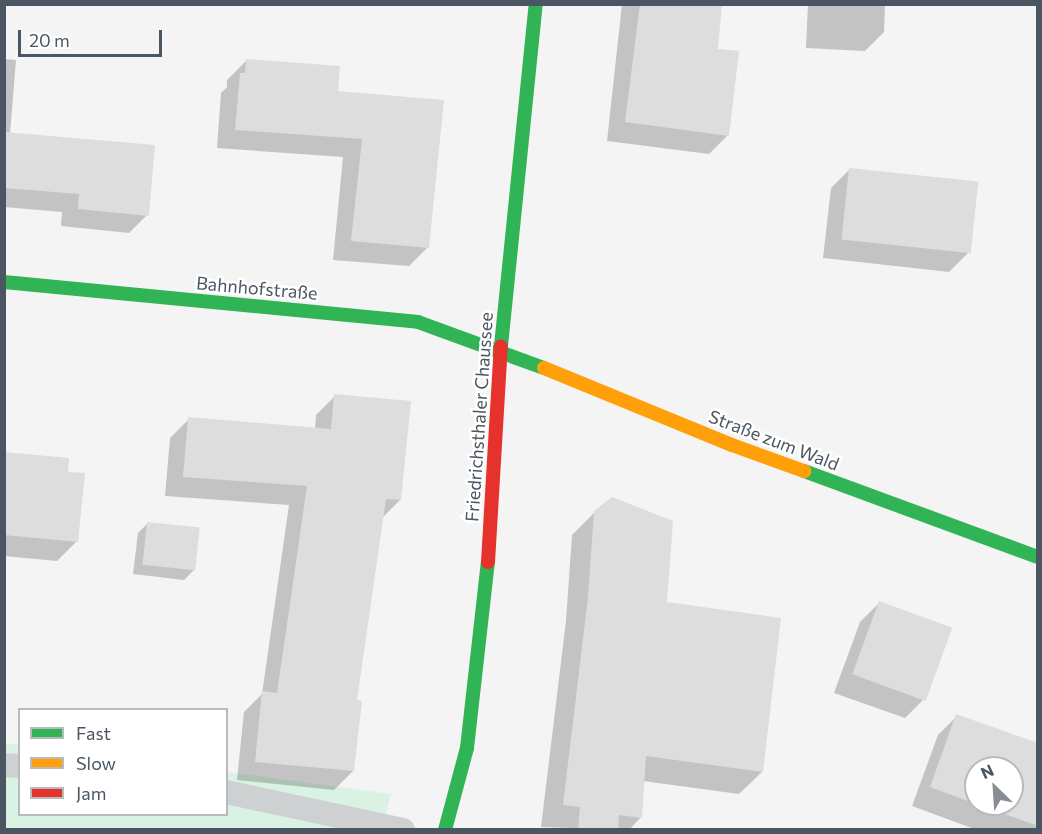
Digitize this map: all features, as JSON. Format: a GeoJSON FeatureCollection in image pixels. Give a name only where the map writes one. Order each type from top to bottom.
{"type":"FeatureCollection","features":[{"type":"Feature","properties":{"kind":"street","name":"Friedrichsthaler Chaussee"},"geometry":{"type":"LineString","coordinates":[[445,830],[467,748],[486,573],[501,350],[536,4]]}},
{"type":"Feature","properties":{"kind":"street","name":"Bahnhofstraße"},"geometry":{"type":"LineString","coordinates":[[4,282],[418,322],[501,350]]}},
{"type":"Feature","properties":{"kind":"street","name":"Straße zum Wald"},"geometry":{"type":"LineString","coordinates":[[501,350],[732,445],[1038,557]]}},
{"type":"Feature","properties":{"kind":"lane"},"geometry":{"type":"LineString","coordinates":[[228,792],[403,830]]}},
{"type":"Feature","properties":{"kind":"green space"},"geometry":{"type":"Polygon","coordinates":[[[5,743],[18,745],[18,816],[228,816],[228,772],[391,794],[382,829],[5,830],[5,743]]]}},
{"type":"Feature","properties":{"kind":"building"},"geometry":{"type":"Polygon","coordinates":[[[640,4],[722,4],[718,49],[739,51],[729,136],[625,122],[640,4]]]}},
{"type":"Feature","properties":{"kind":"building"},"geometry":{"type":"Polygon","coordinates":[[[246,59],[340,66],[338,91],[444,100],[429,248],[351,241],[362,139],[235,130],[240,73],[245,73],[246,59]]]}},
{"type":"Feature","properties":{"kind":"building"},"geometry":{"type":"Polygon","coordinates":[[[4,132],[155,145],[149,216],[78,209],[79,194],[4,188],[4,132]]]}},
{"type":"Feature","properties":{"kind":"building"},"geometry":{"type":"Polygon","coordinates":[[[849,168],[978,182],[971,253],[841,240],[849,168]]]}},
{"type":"Feature","properties":{"kind":"building"},"geometry":{"type":"Polygon","coordinates":[[[334,394],[411,401],[401,500],[386,499],[357,700],[362,701],[354,771],[255,762],[262,691],[277,693],[307,486],[183,477],[188,417],[331,429],[334,394]]]}},
{"type":"Feature","properties":{"kind":"building"},"geometry":{"type":"Polygon","coordinates":[[[4,452],[69,458],[68,472],[85,473],[78,542],[4,535],[4,452]]]}},
{"type":"Feature","properties":{"kind":"building"},"geometry":{"type":"Polygon","coordinates":[[[612,497],[673,521],[667,602],[781,618],[763,772],[646,756],[642,818],[619,815],[618,830],[578,830],[580,807],[563,805],[588,597],[594,511],[612,497]]]}},
{"type":"Feature","properties":{"kind":"building"},"geometry":{"type":"Polygon","coordinates":[[[147,522],[200,528],[195,570],[143,565],[147,522]]]}},
{"type":"Feature","properties":{"kind":"building"},"geometry":{"type":"Polygon","coordinates":[[[879,601],[952,628],[926,701],[852,674],[879,601]]]}},
{"type":"Feature","properties":{"kind":"building"},"geometry":{"type":"Polygon","coordinates":[[[956,714],[1038,743],[1038,826],[1010,816],[1024,816],[1024,756],[964,756],[964,800],[930,787],[956,714]]]}},
{"type":"Feature","properties":{"kind":"traffic: fast"},"geometry":{"type":"LineString","coordinates":[[501,346],[536,4]]}},
{"type":"Feature","properties":{"kind":"traffic: fast"},"geometry":{"type":"LineString","coordinates":[[4,282],[418,322],[544,368]]}},
{"type":"Feature","properties":{"kind":"traffic: fast"},"geometry":{"type":"LineString","coordinates":[[804,471],[1038,557]]}},
{"type":"Feature","properties":{"kind":"traffic: fast"},"geometry":{"type":"LineString","coordinates":[[445,830],[467,748],[488,562]]}},
{"type":"Feature","properties":{"kind":"traffic: slow"},"geometry":{"type":"LineString","coordinates":[[544,368],[732,445],[804,471]]}},
{"type":"Feature","properties":{"kind":"traffic: jam"},"geometry":{"type":"LineString","coordinates":[[488,562],[501,346]]}}]}
